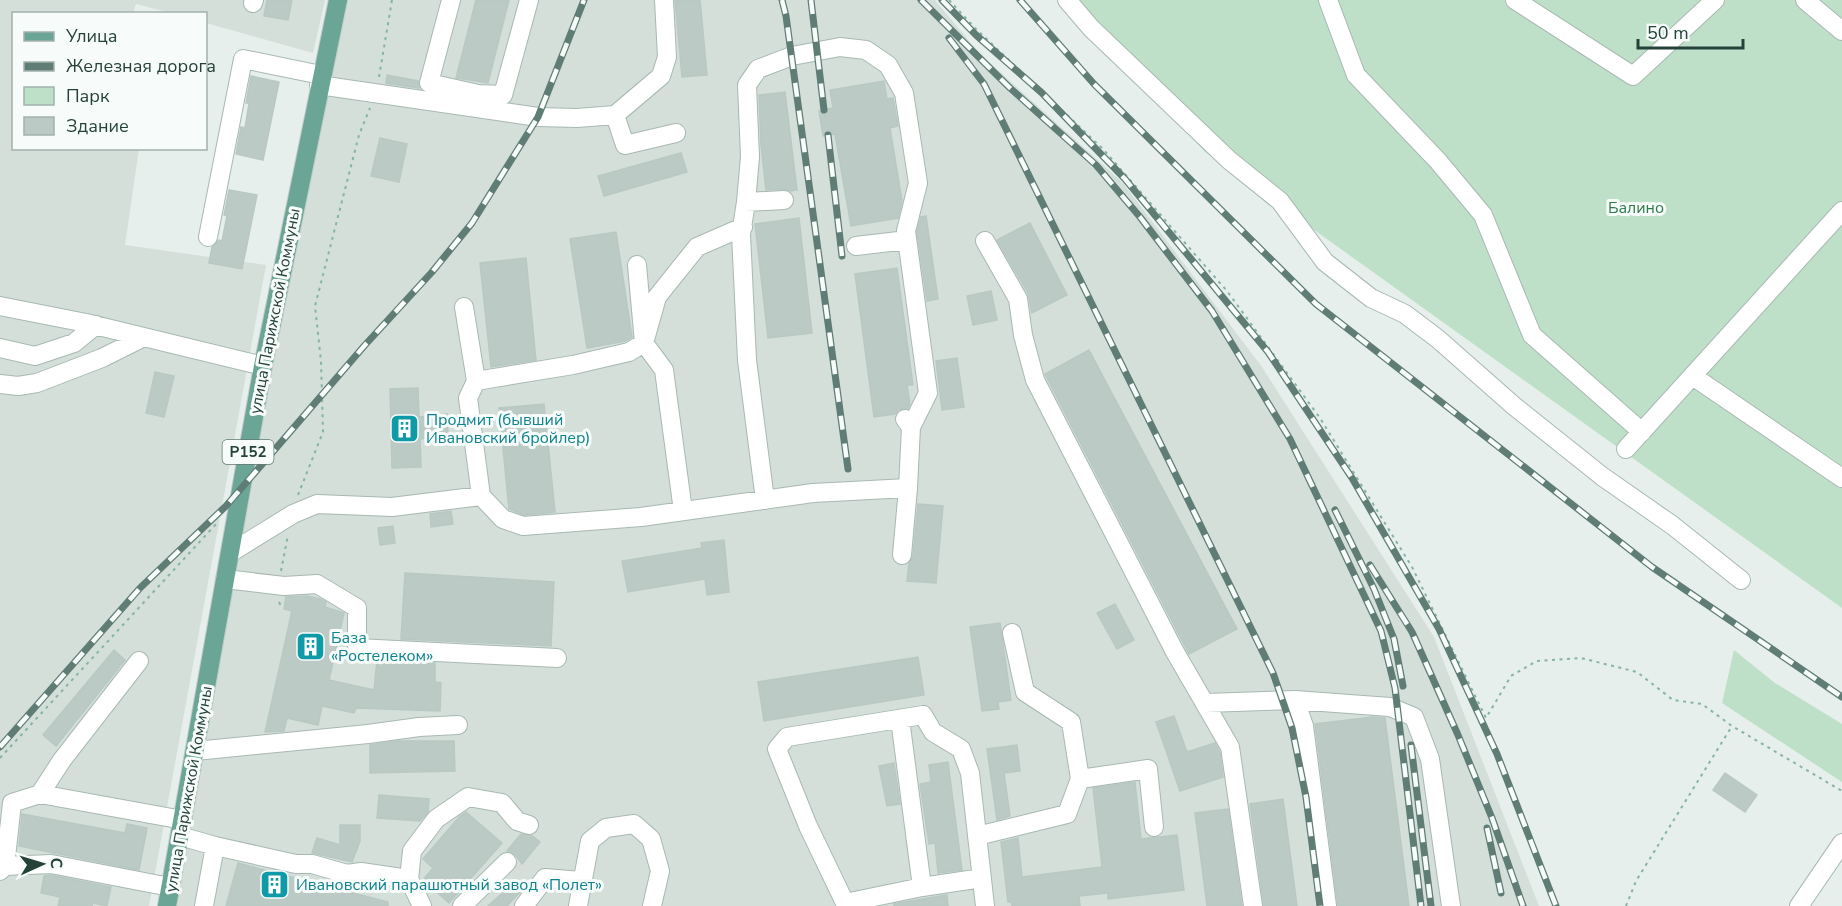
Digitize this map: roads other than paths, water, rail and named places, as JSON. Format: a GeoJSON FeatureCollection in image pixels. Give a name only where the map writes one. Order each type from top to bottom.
{"type":"FeatureCollection","features":[{"type":"Feature","properties":{"kind":"main road","name":"улица Парижской Коммуны"},"geometry":{"type":"LineString","coordinates":[[167,906],[263,366],[338,0]]}},
{"type":"Feature","properties":{"kind":"street"},"geometry":{"type":"LineString","coordinates":[[451,0],[429,83],[478,94],[503,95],[529,0]]}},
{"type":"Feature","properties":{"kind":"street"},"geometry":{"type":"LineString","coordinates":[[208,237],[243,59],[376,94],[538,117],[577,118],[615,115],[661,76],[667,57],[664,0]]}},
{"type":"Feature","properties":{"kind":"street"},"geometry":{"type":"LineString","coordinates":[[1067,0],[1091,28],[1229,160],[1280,201],[1325,262],[1371,297],[1413,321],[1514,406],[1741,580]]}},
{"type":"Feature","properties":{"kind":"street"},"geometry":{"type":"LineString","coordinates":[[1328,0],[1356,75],[1438,161],[1483,215],[1533,335],[1642,432]]}},
{"type":"Feature","properties":{"kind":"street"},"geometry":{"type":"LineString","coordinates":[[1515,0],[1633,76],[1715,0]]}},
{"type":"Feature","properties":{"kind":"street"},"geometry":{"type":"LineString","coordinates":[[1805,0],[1842,31]]}},
{"type":"Feature","properties":{"kind":"street"},"geometry":{"type":"LineString","coordinates":[[765,500],[747,360],[741,234],[750,157],[747,85],[758,69],[792,56],[840,47],[866,50],[888,65],[904,93],[918,183],[906,231],[928,393],[908,423],[908,488],[902,555]]}},
{"type":"Feature","properties":{"kind":"street"},"geometry":{"type":"LineString","coordinates":[[615,115],[626,145],[676,133]]}},
{"type":"Feature","properties":{"kind":"street"},"geometry":{"type":"LineString","coordinates":[[746,202],[784,200]]}},
{"type":"Feature","properties":{"kind":"street"},"geometry":{"type":"LineString","coordinates":[[1626,448],[1694,377],[1842,211]]}},
{"type":"Feature","properties":{"kind":"street"},"geometry":{"type":"LineString","coordinates":[[476,381],[573,365],[629,352],[644,343],[657,297],[697,247],[742,227]]}},
{"type":"Feature","properties":{"kind":"street"},"geometry":{"type":"LineString","coordinates":[[856,246],[907,240]]}},
{"type":"Feature","properties":{"kind":"street"},"geometry":{"type":"LineString","coordinates":[[985,241],[1018,299],[1023,334],[1035,380],[1175,652],[1230,747],[1253,906]]}},
{"type":"Feature","properties":{"kind":"street"},"geometry":{"type":"LineString","coordinates":[[637,265],[644,343],[664,370],[683,511]]}},
{"type":"Feature","properties":{"kind":"street"},"geometry":{"type":"LineString","coordinates":[[0,306],[96,325],[263,366]]}},
{"type":"Feature","properties":{"kind":"street"},"geometry":{"type":"LineString","coordinates":[[464,307],[476,381],[468,398],[481,496],[503,519],[523,526],[641,517],[813,493],[908,488]]}},
{"type":"Feature","properties":{"kind":"street"},"geometry":{"type":"LineString","coordinates":[[0,348],[35,356],[74,343],[96,325]]}},
{"type":"Feature","properties":{"kind":"street"},"geometry":{"type":"LineString","coordinates":[[0,384],[18,386],[38,383],[102,358],[144,337]]}},
{"type":"Feature","properties":{"kind":"street"},"geometry":{"type":"LineString","coordinates":[[1694,377],[1842,478]]}},
{"type":"Feature","properties":{"kind":"street"},"geometry":{"type":"LineString","coordinates":[[230,553],[293,514],[317,504],[392,507],[481,496]]}},
{"type":"Feature","properties":{"kind":"street"},"geometry":{"type":"LineString","coordinates":[[225,579],[278,585],[317,584],[357,608],[357,648],[557,658]]}},
{"type":"Feature","properties":{"kind":"street"},"geometry":{"type":"LineString","coordinates":[[977,836],[1067,814],[1080,779],[1071,722],[1025,692],[1012,633]]}},
{"type":"Feature","properties":{"kind":"street"},"geometry":{"type":"LineString","coordinates":[[40,794],[62,760],[140,661]]}},
{"type":"Feature","properties":{"kind":"street"},"geometry":{"type":"LineString","coordinates":[[1205,703],[1295,700],[1390,706],[1414,717],[1430,759],[1451,906]]}},
{"type":"Feature","properties":{"kind":"street"},"geometry":{"type":"LineString","coordinates":[[1295,700],[1304,726],[1327,906]]}},
{"type":"Feature","properties":{"kind":"street"},"geometry":{"type":"LineString","coordinates":[[982,878],[922,886],[845,903],[808,826],[777,749],[787,737],[923,715],[933,732],[961,749],[970,773],[986,906]]}},
{"type":"Feature","properties":{"kind":"street"},"geometry":{"type":"LineString","coordinates":[[900,719],[922,886]]}},
{"type":"Feature","properties":{"kind":"street"},"geometry":{"type":"LineString","coordinates":[[195,751],[419,727],[458,726]]}},
{"type":"Feature","properties":{"kind":"street"},"geometry":{"type":"LineString","coordinates":[[1080,779],[1148,769],[1154,827]]}},
{"type":"Feature","properties":{"kind":"street"},"geometry":{"type":"LineString","coordinates":[[170,887],[51,864],[2,868],[12,803],[40,794],[181,828],[215,846],[296,864],[312,864],[347,874],[361,872],[409,879]]}},
{"type":"Feature","properties":{"kind":"street"},"geometry":{"type":"LineString","coordinates":[[422,906],[409,879],[412,851],[436,819],[468,797],[502,802],[518,821],[529,825]]}},
{"type":"Feature","properties":{"kind":"street"},"geometry":{"type":"LineString","coordinates":[[578,906],[590,842],[606,828],[634,824],[651,839],[660,871],[652,906]]}},
{"type":"Feature","properties":{"kind":"street"},"geometry":{"type":"LineString","coordinates":[[1799,906],[1842,843]]}},
{"type":"Feature","properties":{"kind":"street"},"geometry":{"type":"LineString","coordinates":[[204,906],[215,846]]}},
{"type":"Feature","properties":{"kind":"street"},"geometry":{"type":"LineString","coordinates":[[462,906],[507,862]]}},
{"type":"Feature","properties":{"kind":"street"},"geometry":{"type":"LineString","coordinates":[[524,906],[545,878],[581,881]]}},
{"type":"Feature","properties":{"kind":"railway"},"geometry":{"type":"LineString","coordinates":[[0,747],[140,588],[226,506],[365,345],[432,272],[472,223],[538,117],[584,0]]}},
{"type":"Feature","properties":{"kind":"railway"},"geometry":{"type":"LineString","coordinates":[[782,0],[848,469]]}},
{"type":"Feature","properties":{"kind":"railway"},"geometry":{"type":"LineString","coordinates":[[811,0],[824,110]]}},
{"type":"Feature","properties":{"kind":"railway"},"geometry":{"type":"LineString","coordinates":[[921,0],[1010,88],[1096,165],[1140,217],[1212,311],[1290,439],[1381,631],[1395,688],[1421,906]]}},
{"type":"Feature","properties":{"kind":"railway"},"geometry":{"type":"LineString","coordinates":[[942,0],[976,35],[1042,93],[1125,179],[1268,352],[1352,478],[1439,629],[1497,754],[1556,906]]}},
{"type":"Feature","properties":{"kind":"railway"},"geometry":{"type":"LineString","coordinates":[[1020,0],[1094,84],[1316,304],[1652,567],[1842,697]]}},
{"type":"Feature","properties":{"kind":"railway"},"geometry":{"type":"LineString","coordinates":[[949,38],[984,84],[1273,673],[1292,728],[1306,797],[1320,906]]}},
{"type":"Feature","properties":{"kind":"railway"},"geometry":{"type":"LineString","coordinates":[[828,135],[842,256]]}},
{"type":"Feature","properties":{"kind":"railway"},"geometry":{"type":"LineString","coordinates":[[1335,510],[1374,589],[1394,639],[1403,686]]}},
{"type":"Feature","properties":{"kind":"railway"},"geometry":{"type":"LineString","coordinates":[[1370,565],[1412,632],[1492,818],[1523,906]]}},
{"type":"Feature","properties":{"kind":"railway"},"geometry":{"type":"LineString","coordinates":[[1411,745],[1431,906]]}},
{"type":"Feature","properties":{"kind":"railway"},"geometry":{"type":"LineString","coordinates":[[1487,828],[1501,893]]}},
{"type":"Feature","properties":{"kind":"place","name":"Продмит (бывший Ивановский бройлер)"},"geometry":{"type":"Point","coordinates":[405,428]}},
{"type":"Feature","properties":{"kind":"place","name":"База «Ростелеком»"},"geometry":{"type":"Point","coordinates":[310,646]}},
{"type":"Feature","properties":{"kind":"place","name":"Ивановский парашютный завод «Полет»"},"geometry":{"type":"Point","coordinates":[275,884]}},
{"type":"Feature","properties":{"kind":"park label","name":"Балино"},"geometry":{"type":"Point","coordinates":[1636,207]}}]}
